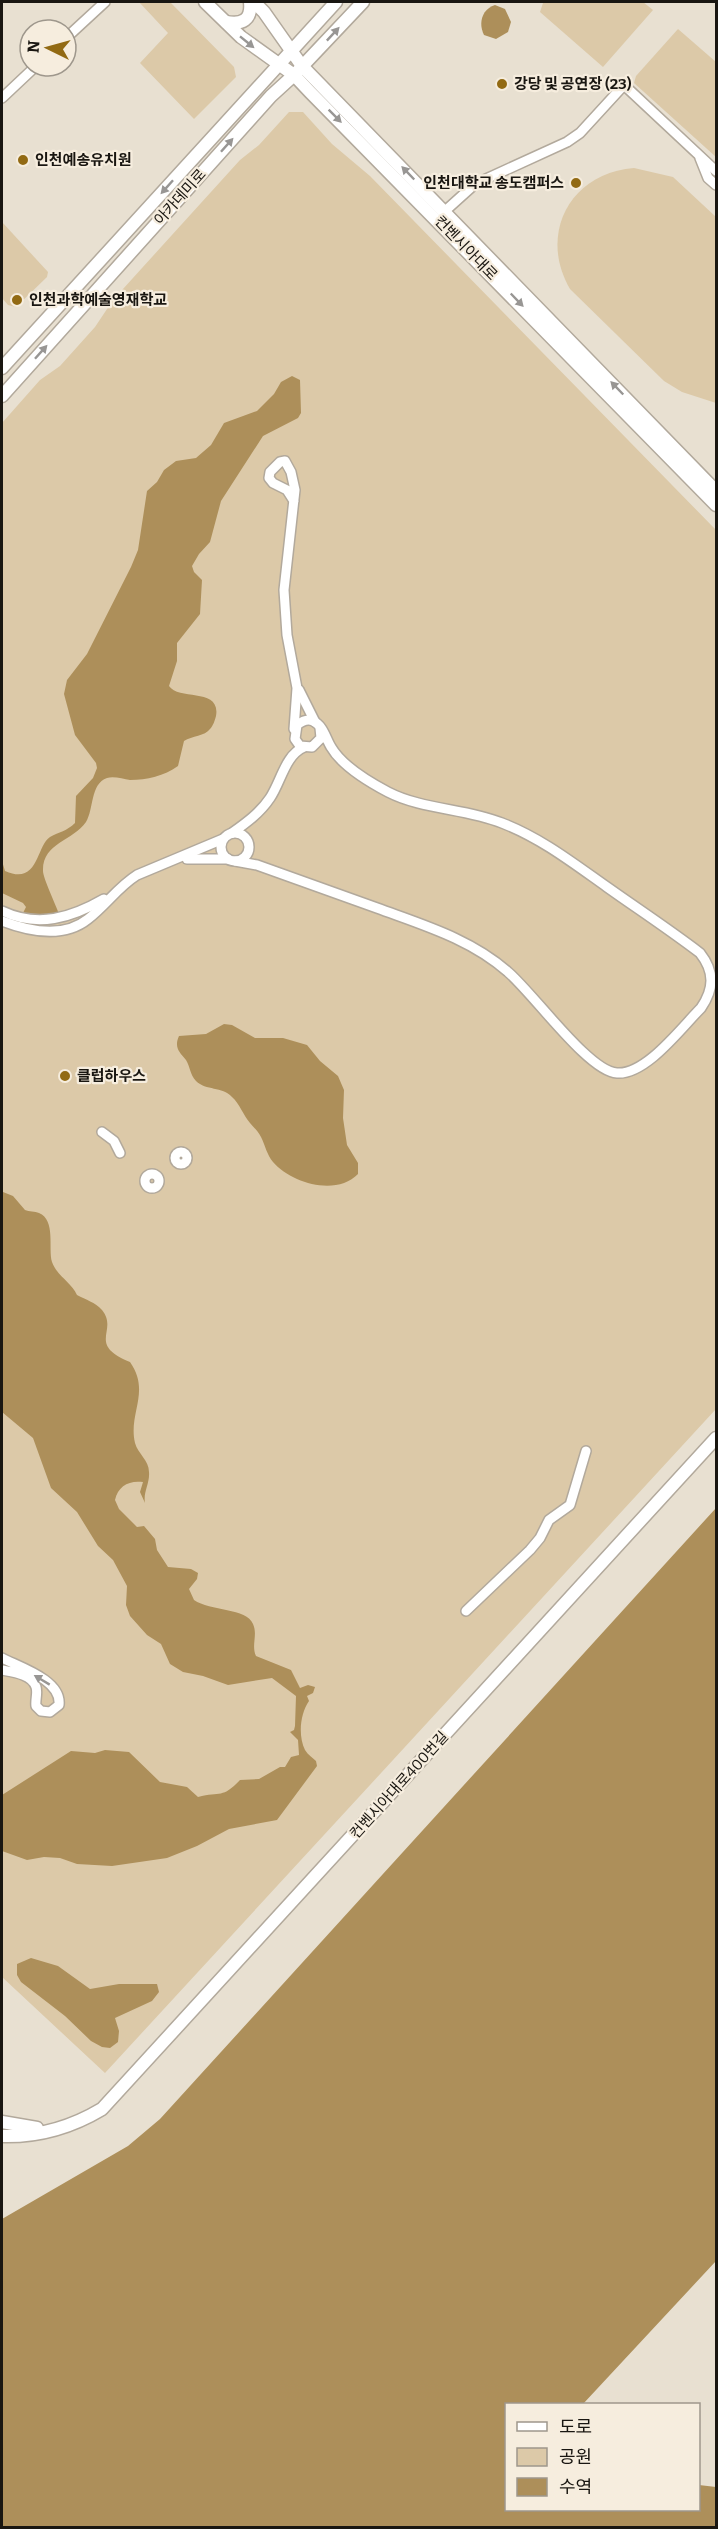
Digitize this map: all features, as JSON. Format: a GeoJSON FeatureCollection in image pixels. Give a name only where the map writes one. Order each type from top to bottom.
{"type":"FeatureCollection","features":[{"type":"Feature","properties":{"kind":"main road","name":"컨벤시아대로"},"geometry":{"type":"LineString","coordinates":[[205,2],[241,37],[278,66],[298,71],[445,211],[717,491]]}},
{"type":"Feature","properties":{"kind":"main road","name":"컨벤시아대로"},"geometry":{"type":"LineString","coordinates":[[252,2],[292,51],[298,71],[386,167],[717,505]]}},
{"type":"Feature","properties":{"kind":"main road"},"geometry":{"type":"LineString","coordinates":[[226,22],[238,24],[246,21],[252,2]]}},
{"type":"Feature","properties":{"kind":"main road","name":"아카데미로"},"geometry":{"type":"LineString","coordinates":[[2,368],[336,2]]}},
{"type":"Feature","properties":{"kind":"main road","name":"아카데미로"},"geometry":{"type":"LineString","coordinates":[[2,396],[271,96],[298,71],[363,2]]}},
{"type":"Feature","properties":{"kind":"main road","name":"컨벤시아대로400번길"},"geometry":{"type":"LineString","coordinates":[[2,2136],[25,2135],[75,2124],[102,2109],[717,1438]]}},
{"type":"Feature","properties":{"kind":"main road"},"geometry":{"type":"LineString","coordinates":[[2,2122],[51,2129]]}},
{"type":"Feature","properties":{"kind":"street"},"geometry":{"type":"LineString","coordinates":[[78,27],[105,2]]}},
{"type":"Feature","properties":{"kind":"street"},"geometry":{"type":"LineString","coordinates":[[2,98],[23,78]]}},
{"type":"Feature","properties":{"kind":"street"},"geometry":{"type":"LineString","coordinates":[[445,211],[475,184],[567,142],[580,133],[624,85],[717,171]]}},
{"type":"Feature","properties":{"kind":"street"},"geometry":{"type":"LineString","coordinates":[[699,155],[708,178],[717,185]]}},
{"type":"Feature","properties":{"kind":"street"},"geometry":{"type":"LineString","coordinates":[[288,764],[294,732],[297,688],[287,634],[284,590],[294,501]]}},
{"type":"Feature","properties":{"kind":"street"},"geometry":{"type":"LineString","coordinates":[[227,836],[222,852],[232,860],[256,865],[441,932],[477,950],[512,975],[591,1061],[609,1072],[624,1073],[638,1069],[707,1000],[711,990],[710,970],[700,953],[558,853],[501,823],[479,815],[422,804],[391,793],[364,777],[330,746],[297,688]]}},
{"type":"Feature","properties":{"kind":"street"},"geometry":{"type":"LineString","coordinates":[[304,747],[297,743],[294,732],[297,725],[305,720],[318,725]]}},
{"type":"Feature","properties":{"kind":"street"},"geometry":{"type":"LineString","coordinates":[[315,745],[321,738],[318,725]]}},
{"type":"Feature","properties":{"kind":"street"},"geometry":{"type":"LineString","coordinates":[[2,921],[27,930],[44,932],[63,929],[88,919],[114,893],[137,875],[178,860],[246,824],[270,798],[295,753],[304,747],[330,746]]}},
{"type":"Feature","properties":{"kind":"street"},"geometry":{"type":"LineString","coordinates":[[246,824],[244,837],[248,851],[256,865]]}},
{"type":"Feature","properties":{"kind":"street"},"geometry":{"type":"LineString","coordinates":[[227,836],[244,837]]}},
{"type":"Feature","properties":{"kind":"street"},"geometry":{"type":"LineString","coordinates":[[178,860],[232,860],[243,858],[248,851]]}},
{"type":"Feature","properties":{"kind":"street"},"geometry":{"type":"LineString","coordinates":[[2,911],[29,920],[64,917],[82,911],[114,893]]}},
{"type":"Feature","properties":{"kind":"street"},"geometry":{"type":"LineString","coordinates":[[63,929],[64,917]]}},
{"type":"Feature","properties":{"kind":"street"},"geometry":{"type":"LineString","coordinates":[[27,930],[29,920]]}},
{"type":"Feature","properties":{"kind":"street"},"geometry":{"type":"LineString","coordinates":[[102,1132],[114,1141],[120,1153]]}},
{"type":"Feature","properties":{"kind":"street"},"geometry":{"type":"LineString","coordinates":[[466,1611],[530,1550],[540,1538],[549,1520],[570,1505],[586,1451]]}},
{"type":"Feature","properties":{"kind":"street"},"geometry":{"type":"LineString","coordinates":[[2,1658],[53,1687],[60,1698],[57,1709],[50,1712],[41,1711],[36,1706],[36,1689],[33,1682],[23,1675],[2,1670]]}},
{"type":"Feature","properties":{"kind":"green space"},"geometry":{"type":"Polygon","coordinates":[[[139,2],[170,2],[234,67],[236,77],[194,119],[140,63],[168,33],[139,2]]]}},
{"type":"Feature","properties":{"kind":"green space"},"geometry":{"type":"Polygon","coordinates":[[[643,2],[653,10],[603,67],[540,12],[543,3],[643,2]]]}},
{"type":"Feature","properties":{"kind":"green space"},"geometry":{"type":"Polygon","coordinates":[[[678,29],[716,62],[716,157],[634,83],[636,76],[678,29]]]}},
{"type":"Feature","properties":{"kind":"green space"},"geometry":{"type":"Polygon","coordinates":[[[289,112],[303,112],[332,144],[370,176],[716,530],[716,1409],[105,2073],[2,1977],[2,423],[40,380],[60,366],[95,327],[113,300],[240,160],[259,145],[289,112]]]}},
{"type":"Feature","properties":{"kind":"green space"},"geometry":{"type":"Polygon","coordinates":[[[634,168],[673,177],[716,217],[716,403],[682,392],[664,381],[570,289],[561,268],[558,248],[559,228],[566,210],[577,194],[592,181],[612,172],[634,168]]]}},
{"type":"Feature","properties":{"kind":"green space"},"geometry":{"type":"Polygon","coordinates":[[[2,222],[48,272],[47,277],[16,307],[8,305],[2,298],[2,222]]]}},
{"type":"Feature","properties":{"kind":"water"},"geometry":{"type":"Polygon","coordinates":[[[495,5],[505,9],[511,22],[508,32],[496,39],[484,35],[481,26],[484,13],[495,5]]]}},
{"type":"Feature","properties":{"kind":"water"},"geometry":{"type":"Polygon","coordinates":[[[292,376],[300,380],[301,413],[298,418],[263,436],[221,501],[210,542],[192,566],[194,572],[202,580],[200,614],[177,643],[177,661],[169,686],[181,693],[212,701],[216,707],[213,725],[205,733],[184,741],[178,766],[167,772],[143,779],[130,780],[113,777],[102,781],[95,791],[86,822],[74,834],[53,848],[47,854],[44,862],[43,871],[47,885],[59,914],[35,918],[22,915],[26,907],[23,903],[2,893],[2,861],[5,871],[16,874],[30,869],[45,842],[75,823],[76,796],[93,778],[97,768],[96,763],[75,735],[64,694],[67,680],[87,654],[138,550],[147,491],[157,482],[164,470],[176,461],[196,458],[211,445],[224,423],[257,411],[274,394],[281,382],[292,376]]]}},
{"type":"Feature","properties":{"kind":"water"},"geometry":{"type":"Polygon","coordinates":[[[224,1024],[232,1025],[255,1038],[283,1038],[307,1045],[320,1061],[338,1076],[344,1090],[343,1118],[347,1145],[358,1163],[358,1174],[349,1181],[327,1186],[291,1176],[273,1162],[260,1135],[232,1097],[224,1091],[204,1086],[196,1081],[178,1049],[179,1036],[206,1034],[224,1024]]]}},
{"type":"Feature","properties":{"kind":"water"},"geometry":{"type":"Polygon","coordinates":[[[3,1192],[13,1196],[25,1210],[37,1212],[48,1222],[54,1267],[77,1295],[102,1310],[106,1318],[106,1343],[109,1349],[130,1362],[136,1373],[139,1393],[134,1422],[135,1443],[149,1468],[149,1476],[145,1503],[140,1492],[143,1482],[133,1482],[121,1488],[116,1495],[115,1500],[119,1509],[137,1527],[144,1526],[155,1539],[157,1550],[168,1567],[191,1569],[198,1573],[197,1579],[189,1589],[194,1600],[201,1604],[236,1612],[249,1619],[255,1632],[256,1656],[291,1670],[300,1688],[308,1685],[315,1687],[313,1693],[307,1696],[309,1701],[302,1719],[301,1732],[305,1750],[316,1761],[317,1766],[277,1820],[229,1829],[197,1846],[167,1858],[112,1866],[77,1864],[60,1858],[44,1857],[27,1860],[2,1851],[2,1795],[71,1751],[95,1753],[105,1750],[129,1752],[160,1782],[187,1787],[198,1797],[225,1792],[240,1780],[259,1779],[280,1767],[285,1767],[291,1757],[299,1755],[298,1740],[290,1732],[295,1726],[296,1696],[272,1678],[228,1685],[183,1672],[170,1664],[161,1644],[147,1635],[130,1616],[126,1605],[127,1586],[113,1560],[98,1546],[77,1512],[51,1488],[33,1438],[2,1412],[3,1192]]]}},
{"type":"Feature","properties":{"kind":"water"},"geometry":{"type":"Polygon","coordinates":[[[716,1508],[716,2261],[584,2403],[505,2403],[505,2511],[700,2511],[700,2485],[716,2487],[716,2527],[2,2527],[2,2219],[128,2146],[160,2119],[716,1508]]]}},
{"type":"Feature","properties":{"kind":"water"},"geometry":{"type":"Polygon","coordinates":[[[31,1958],[58,1966],[90,1989],[119,1984],[157,1984],[159,1992],[152,2001],[115,2018],[119,2031],[118,2042],[110,2048],[102,2047],[91,2041],[65,2016],[21,1982],[17,1975],[17,1964],[31,1958]]]}},
{"type":"Feature","properties":{"kind":"place","name":"강당 및 공연장 (23)"},"geometry":{"type":"Point","coordinates":[502,84]}},
{"type":"Feature","properties":{"kind":"place","name":"인천예송유치원"},"geometry":{"type":"Point","coordinates":[23,160]}},
{"type":"Feature","properties":{"kind":"place","name":"인천대학교 송도캠퍼스"},"geometry":{"type":"Point","coordinates":[576,183]}},
{"type":"Feature","properties":{"kind":"place","name":"인천과학예술영재학교"},"geometry":{"type":"Point","coordinates":[17,300]}},
{"type":"Feature","properties":{"kind":"place","name":"클럽하우스"},"geometry":{"type":"Point","coordinates":[65,1076]}}]}
